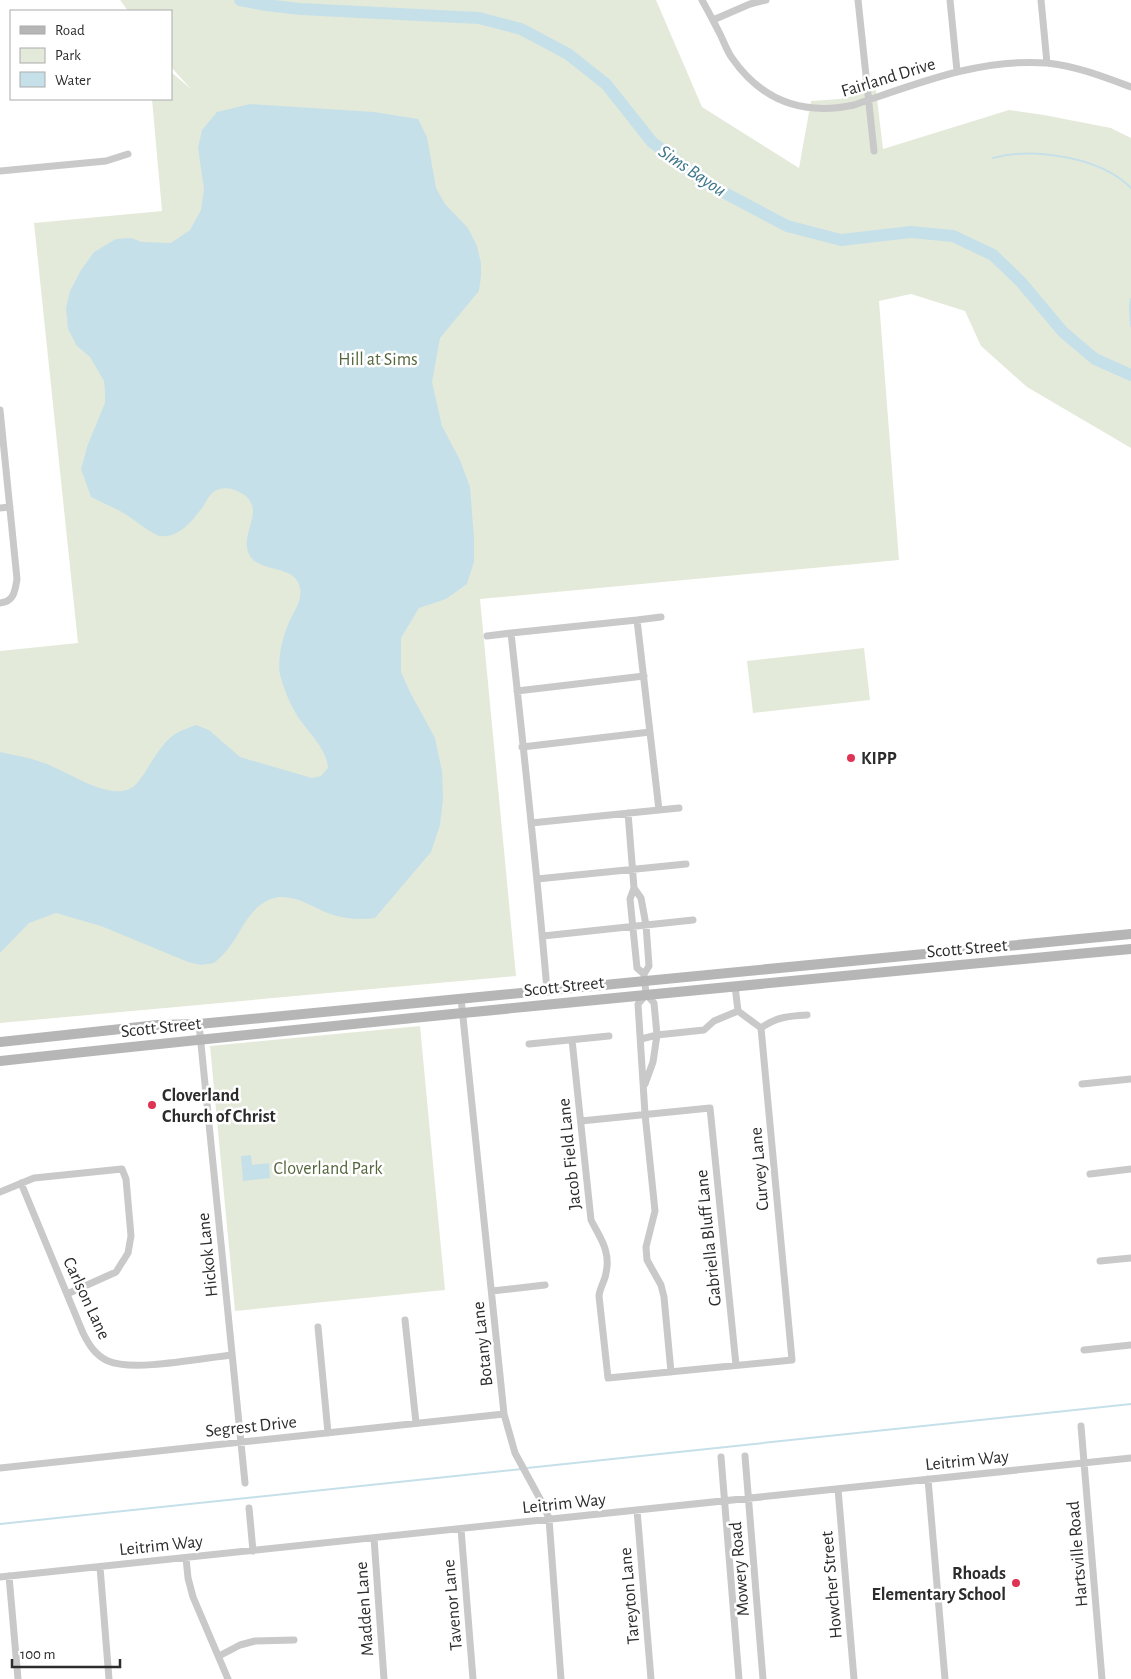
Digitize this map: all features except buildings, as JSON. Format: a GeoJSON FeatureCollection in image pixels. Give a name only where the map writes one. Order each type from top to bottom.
{"type":"FeatureCollection","features":[{"type":"Feature","properties":{"kind":"main road","name":"Scott Street"},"geometry":{"type":"LineString","coordinates":[[0,1042],[158,1025],[199,1024],[547,990],[645,977],[804,966],[1131,934]]}},
{"type":"Feature","properties":{"kind":"main road","name":"Scott Street"},"geometry":{"type":"LineString","coordinates":[[0,1061],[646,994],[1131,948]]}},
{"type":"Feature","properties":{"kind":"main road"},"geometry":{"type":"LineString","coordinates":[[923,954],[924,968]]}},
{"type":"Feature","properties":{"kind":"main road"},"geometry":{"type":"LineString","coordinates":[[804,966],[805,980]]}},
{"type":"Feature","properties":{"kind":"main road"},"geometry":{"type":"LineString","coordinates":[[331,1010],[333,1026]]}},
{"type":"Feature","properties":{"kind":"street","name":"Fairland Drive"},"geometry":{"type":"LineString","coordinates":[[702,0],[731,57],[746,77],[762,90],[780,100],[800,106],[820,109],[838,108],[869,100],[957,71],[994,64],[1047,64],[1088,72],[1131,87]]}},
{"type":"Feature","properties":{"kind":"street"},"geometry":{"type":"LineString","coordinates":[[713,20],[750,4],[766,0]]}},
{"type":"Feature","properties":{"kind":"street"},"geometry":{"type":"LineString","coordinates":[[858,0],[874,151]]}},
{"type":"Feature","properties":{"kind":"street"},"geometry":{"type":"LineString","coordinates":[[950,0],[957,71]]}},
{"type":"Feature","properties":{"kind":"street"},"geometry":{"type":"LineString","coordinates":[[1041,0],[1047,64]]}},
{"type":"Feature","properties":{"kind":"street"},"geometry":{"type":"LineString","coordinates":[[0,171],[106,161],[128,154]]}},
{"type":"Feature","properties":{"kind":"street"},"geometry":{"type":"LineString","coordinates":[[0,410],[17,579],[15,594],[6,603],[0,604]]}},
{"type":"Feature","properties":{"kind":"street"},"geometry":{"type":"LineString","coordinates":[[0,508],[10,507]]}},
{"type":"Feature","properties":{"kind":"street"},"geometry":{"type":"LineString","coordinates":[[487,636],[661,617]]}},
{"type":"Feature","properties":{"kind":"street"},"geometry":{"type":"LineString","coordinates":[[637,620],[659,810]]}},
{"type":"Feature","properties":{"kind":"street"},"geometry":{"type":"LineString","coordinates":[[511,633],[547,990]]}},
{"type":"Feature","properties":{"kind":"street"},"geometry":{"type":"LineString","coordinates":[[517,691],[644,676]]}},
{"type":"Feature","properties":{"kind":"street"},"geometry":{"type":"LineString","coordinates":[[522,747],[650,732]]}},
{"type":"Feature","properties":{"kind":"street"},"geometry":{"type":"LineString","coordinates":[[531,823],[679,808]]}},
{"type":"Feature","properties":{"kind":"street"},"geometry":{"type":"LineString","coordinates":[[628,813],[634,888],[630,899],[634,946],[637,968],[645,977]]}},
{"type":"Feature","properties":{"kind":"street"},"geometry":{"type":"LineString","coordinates":[[537,879],[686,864]]}},
{"type":"Feature","properties":{"kind":"street"},"geometry":{"type":"LineString","coordinates":[[634,888],[641,898],[646,925],[649,966],[645,977],[646,994],[654,1003],[657,1035],[653,1062],[644,1086]]}},
{"type":"Feature","properties":{"kind":"street"},"geometry":{"type":"LineString","coordinates":[[542,936],[693,920]]}},
{"type":"Feature","properties":{"kind":"street"},"geometry":{"type":"LineString","coordinates":[[634,946],[647,945]]}},
{"type":"Feature","properties":{"kind":"street"},"geometry":{"type":"LineString","coordinates":[[735,986],[738,1011],[761,1028],[770,1021],[781,1017],[807,1015]]}},
{"type":"Feature","properties":{"kind":"street"},"geometry":{"type":"LineString","coordinates":[[646,994],[638,1004],[645,1114],[655,1211],[646,1247],[647,1260],[661,1285],[664,1297],[671,1372],[736,1365]]}},
{"type":"Feature","properties":{"kind":"street","name":"Botany Lane"},"geometry":{"type":"LineString","coordinates":[[461,998],[504,1414],[512,1445],[549,1519],[561,1679]]}},
{"type":"Feature","properties":{"kind":"street"},"geometry":{"type":"LineString","coordinates":[[641,1039],[657,1035],[704,1030],[714,1021],[738,1011]]}},
{"type":"Feature","properties":{"kind":"street","name":"Hickok Lane"},"geometry":{"type":"LineString","coordinates":[[199,1024],[245,1483]]}},
{"type":"Feature","properties":{"kind":"street","name":"Curvey Lane"},"geometry":{"type":"LineString","coordinates":[[736,1365],[792,1360],[761,1028]]}},
{"type":"Feature","properties":{"kind":"street"},"geometry":{"type":"LineString","coordinates":[[529,1044],[609,1036]]}},
{"type":"Feature","properties":{"kind":"street","name":"Jacob Field Lane"},"geometry":{"type":"LineString","coordinates":[[572,1040],[591,1220],[606,1248],[606,1276],[600,1286],[599,1296],[608,1378],[671,1372]]}},
{"type":"Feature","properties":{"kind":"street"},"geometry":{"type":"LineString","coordinates":[[1082,1084],[1131,1079]]}},
{"type":"Feature","properties":{"kind":"street","name":"Gabriella Bluff Lane"},"geometry":{"type":"LineString","coordinates":[[645,1114],[710,1108],[736,1365]]}},
{"type":"Feature","properties":{"kind":"street"},"geometry":{"type":"LineString","coordinates":[[581,1121],[645,1114]]}},
{"type":"Feature","properties":{"kind":"street"},"geometry":{"type":"LineString","coordinates":[[0,1192],[34,1178],[122,1169],[126,1179],[131,1236],[128,1253],[116,1272],[67,1294]]}},
{"type":"Feature","properties":{"kind":"street"},"geometry":{"type":"LineString","coordinates":[[1090,1174],[1131,1169]]}},
{"type":"Feature","properties":{"kind":"street","name":"Carlson Lane"},"geometry":{"type":"LineString","coordinates":[[21,1183],[83,1333],[91,1348],[109,1361],[137,1366],[232,1355]]}},
{"type":"Feature","properties":{"kind":"street"},"geometry":{"type":"LineString","coordinates":[[1100,1261],[1131,1258]]}},
{"type":"Feature","properties":{"kind":"street"},"geometry":{"type":"LineString","coordinates":[[492,1291],[545,1285]]}},
{"type":"Feature","properties":{"kind":"street"},"geometry":{"type":"LineString","coordinates":[[406,1320],[416,1424]]}},
{"type":"Feature","properties":{"kind":"street"},"geometry":{"type":"LineString","coordinates":[[318,1327],[328,1433]]}},
{"type":"Feature","properties":{"kind":"street"},"geometry":{"type":"LineString","coordinates":[[1084,1350],[1131,1345]]}},
{"type":"Feature","properties":{"kind":"street","name":"Segrest Drive"},"geometry":{"type":"LineString","coordinates":[[0,1468],[504,1414]]}},
{"type":"Feature","properties":{"kind":"street","name":"Hartsville Road"},"geometry":{"type":"LineString","coordinates":[[1082,1426],[1102,1679]]}},
{"type":"Feature","properties":{"kind":"street","name":"Mowery Road"},"geometry":{"type":"LineString","coordinates":[[745,1456],[763,1679]]}},
{"type":"Feature","properties":{"kind":"street","name":"Mowery Road"},"geometry":{"type":"LineString","coordinates":[[720,1457],[739,1679]]}},
{"type":"Feature","properties":{"kind":"street","name":"Leitrim Way"},"geometry":{"type":"LineString","coordinates":[[0,1577],[1131,1458]]}},
{"type":"Feature","properties":{"kind":"street"},"geometry":{"type":"LineString","coordinates":[[928,1479],[945,1679]]}},
{"type":"Feature","properties":{"kind":"street","name":"Howcher Street"},"geometry":{"type":"LineString","coordinates":[[838,1489],[854,1679]]}},
{"type":"Feature","properties":{"kind":"street"},"geometry":{"type":"LineString","coordinates":[[249,1508],[253,1551]]}},
{"type":"Feature","properties":{"kind":"street","name":"Tareyton Lane"},"geometry":{"type":"LineString","coordinates":[[637,1510],[650,1679]]}},
{"type":"Feature","properties":{"kind":"street","name":"Tavenor Lane"},"geometry":{"type":"LineString","coordinates":[[461,1529],[473,1679]]}},
{"type":"Feature","properties":{"kind":"street","name":"Madden Lane"},"geometry":{"type":"LineString","coordinates":[[374,1538],[384,1679]]}},
{"type":"Feature","properties":{"kind":"street"},"geometry":{"type":"LineString","coordinates":[[186,1558],[188,1578],[193,1597],[228,1679]]}},
{"type":"Feature","properties":{"kind":"street"},"geometry":{"type":"LineString","coordinates":[[100,1567],[109,1679]]}},
{"type":"Feature","properties":{"kind":"street"},"geometry":{"type":"LineString","coordinates":[[9,1576],[18,1679]]}},
{"type":"Feature","properties":{"kind":"street"},"geometry":{"type":"LineString","coordinates":[[218,1656],[240,1645],[255,1641],[294,1640]]}},
{"type":"Feature","properties":{"kind":"green space","name":"Hill at Sims"},"geometry":{"type":"Polygon","coordinates":[[[120,0],[656,0],[702,107],[799,168],[811,101],[840,99],[876,90],[883,149],[1009,110],[1111,128],[1131,138],[1131,448],[1027,387],[981,346],[965,311],[911,294],[879,301],[899,560],[480,599],[516,976],[0,1023],[0,651],[78,643],[34,223],[162,211],[152,100],[172,100],[172,73],[191,89],[172,68],[172,10],[127,10],[120,0]]]}},
{"type":"Feature","properties":{"kind":"green space"},"geometry":{"type":"Polygon","coordinates":[[[864,648],[870,700],[753,713],[747,661],[864,648]]]}},
{"type":"Feature","properties":{"kind":"green space","name":"Cloverland Park"},"geometry":{"type":"Polygon","coordinates":[[[420,1026],[445,1290],[235,1311],[210,1046],[420,1026]]]}},
{"type":"Feature","properties":{"kind":"water"},"geometry":{"type":"Polygon","coordinates":[[[250,104],[374,112],[418,119],[427,137],[436,188],[445,204],[468,228],[477,246],[481,263],[479,291],[440,338],[432,382],[442,426],[460,460],[470,487],[474,562],[467,584],[446,599],[419,608],[401,638],[401,672],[435,738],[442,771],[443,800],[440,825],[431,852],[375,918],[341,917],[294,899],[277,897],[268,900],[254,911],[228,949],[218,960],[214,963],[201,965],[188,962],[101,926],[56,913],[29,923],[0,953],[0,752],[36,760],[91,785],[118,791],[129,789],[138,782],[159,750],[169,739],[177,733],[196,725],[209,730],[240,757],[312,778],[321,776],[328,768],[321,747],[292,707],[280,675],[281,647],[287,626],[299,601],[300,588],[297,580],[291,575],[260,564],[249,554],[247,537],[253,512],[252,504],[247,497],[231,489],[217,490],[211,494],[196,516],[185,527],[173,534],[160,536],[121,512],[91,497],[81,469],[88,444],[105,403],[105,392],[104,381],[90,357],[77,346],[68,329],[66,308],[70,291],[81,270],[94,252],[116,239],[131,238],[142,242],[171,243],[190,230],[201,210],[204,189],[198,148],[202,130],[217,112],[250,104]]]}},
{"type":"Feature","properties":{"kind":"water"},"geometry":{"type":"Polygon","coordinates":[[[251,1155],[252,1165],[269,1163],[270,1178],[243,1181],[241,1156],[251,1155]]]}},
{"type":"Feature","properties":{"kind":"waterway","name":"Sims Bayou"},"geometry":{"type":"LineString","coordinates":[[240,0],[300,9],[479,18],[521,29],[568,54],[606,84],[652,142],[704,182],[787,226],[841,240],[911,232],[953,236],[993,255],[1021,282],[1063,332],[1095,359],[1131,375]]}},
{"type":"Feature","properties":{"kind":"waterway"},"geometry":{"type":"LineString","coordinates":[[993,158],[1027,154],[1066,157],[1102,169],[1118,177],[1131,188]]}},
{"type":"Feature","properties":{"kind":"waterway"},"geometry":{"type":"LineString","coordinates":[[1131,299],[1131,326]]}},
{"type":"Feature","properties":{"kind":"waterway"},"geometry":{"type":"LineString","coordinates":[[527,1468],[1131,1404]]}},
{"type":"Feature","properties":{"kind":"waterway"},"geometry":{"type":"LineString","coordinates":[[0,1524],[522,1469]]}},
{"type":"Feature","properties":{"kind":"place","name":"KIPP"},"geometry":{"type":"Point","coordinates":[851,758]}},
{"type":"Feature","properties":{"kind":"place","name":"Cloverland Church of Christ"},"geometry":{"type":"Point","coordinates":[152,1105]}},
{"type":"Feature","properties":{"kind":"place","name":"Rhoads Elementary School"},"geometry":{"type":"Point","coordinates":[1016,1583]}}]}
